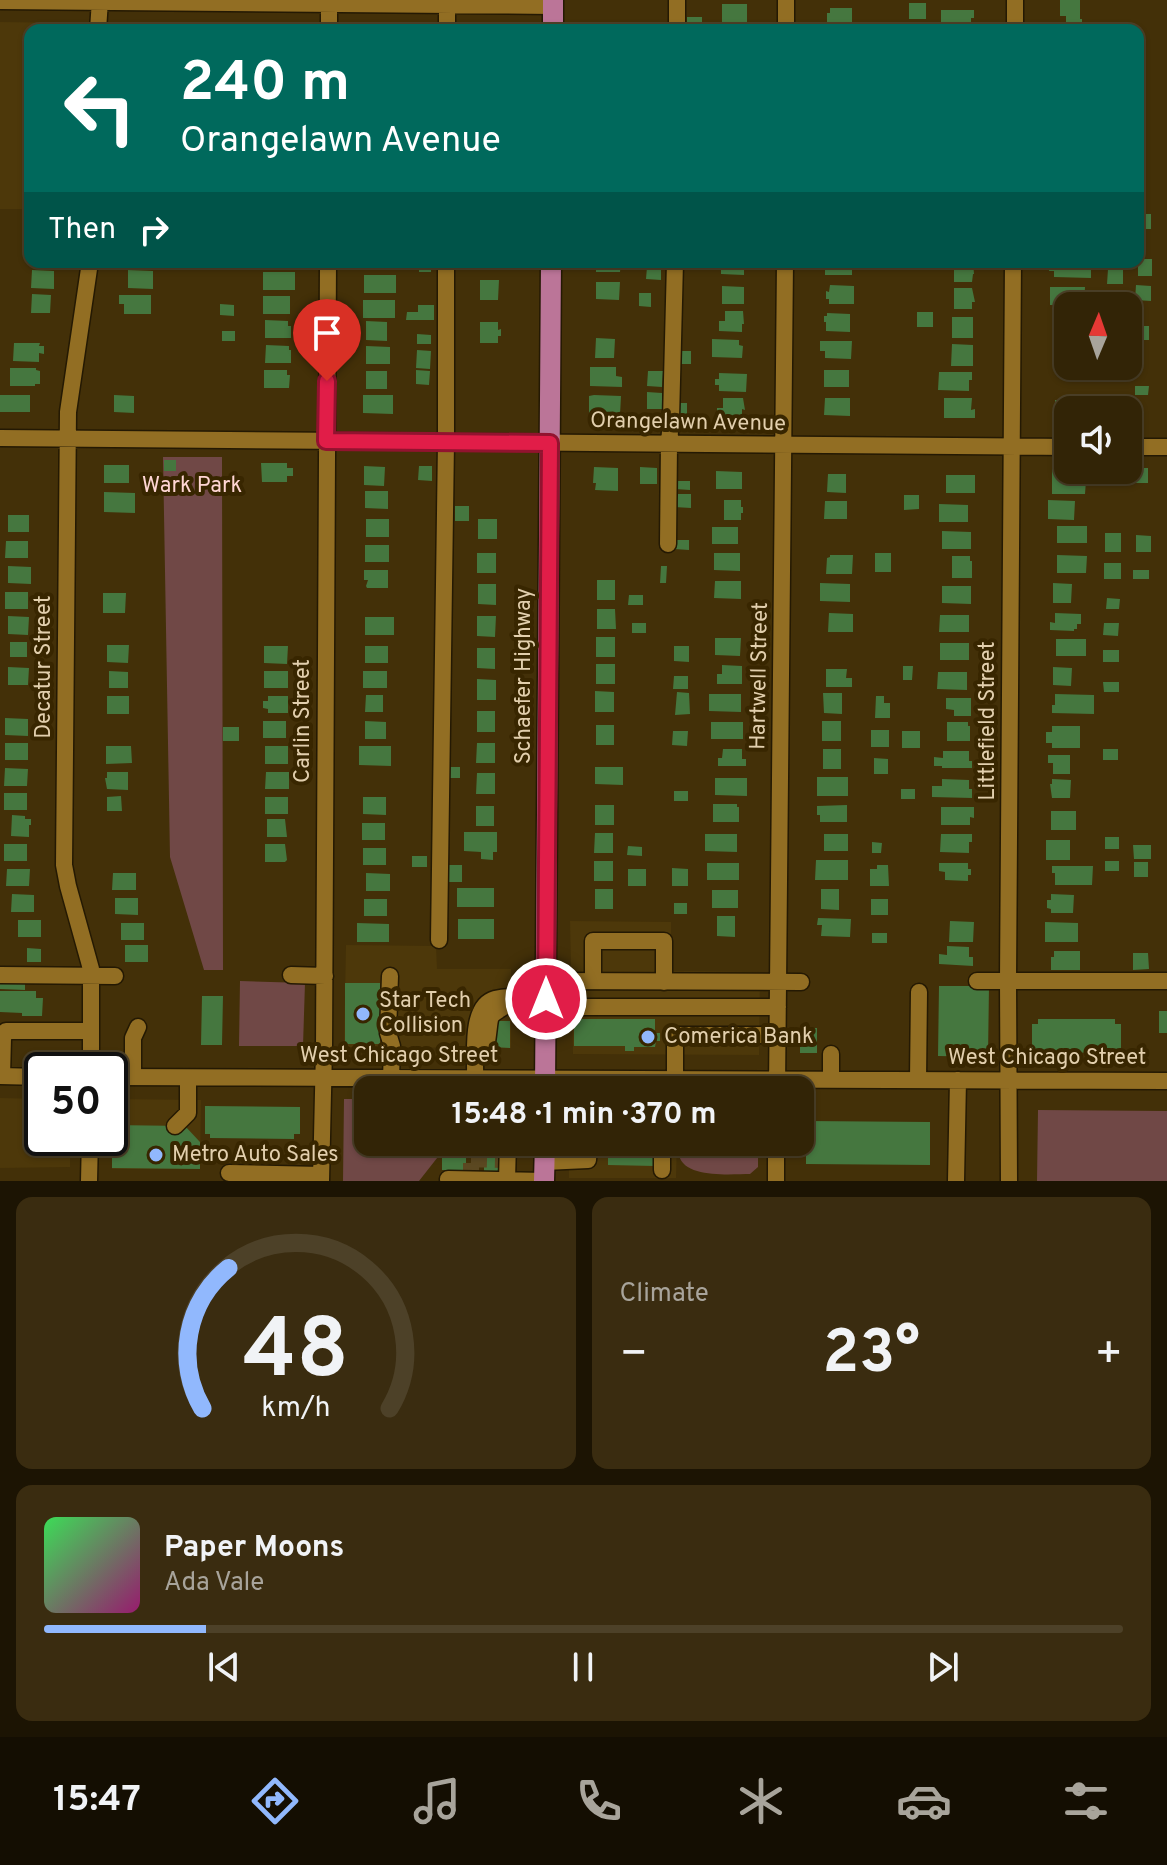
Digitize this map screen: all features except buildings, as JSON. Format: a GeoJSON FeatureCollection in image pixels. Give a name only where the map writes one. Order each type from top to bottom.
{"type":"FeatureCollection","features":[{"type":"Feature","properties":{"kind":"main road"},"geometry":{"type":"LineString","coordinates":[[553,3],[553,24]]}},
{"type":"Feature","properties":{"kind":"main road","name":"Schaefer Highway"},"geometry":{"type":"LineString","coordinates":[[545,1076],[551,268]]}},
{"type":"Feature","properties":{"kind":"street"},"geometry":{"type":"LineString","coordinates":[[677,0],[677,24]]}},
{"type":"Feature","properties":{"kind":"street"},"geometry":{"type":"LineString","coordinates":[[786,0],[786,24]]}},
{"type":"Feature","properties":{"kind":"street"},"geometry":{"type":"LineString","coordinates":[[1015,0],[1015,24]]}},
{"type":"Feature","properties":{"kind":"street"},"geometry":{"type":"LineString","coordinates":[[0,1],[553,3]]}},
{"type":"Feature","properties":{"kind":"street"},"geometry":{"type":"LineString","coordinates":[[98,24],[100,1]]}},
{"type":"Feature","properties":{"kind":"street"},"geometry":{"type":"LineString","coordinates":[[329,4],[329,24]]}},
{"type":"Feature","properties":{"kind":"street"},"geometry":{"type":"LineString","coordinates":[[447,5],[447,24]]}},
{"type":"Feature","properties":{"kind":"street","name":"Decatur Street"},"geometry":{"type":"LineString","coordinates":[[89,268],[68,412],[64,865],[92,976],[91,1052]]}},
{"type":"Feature","properties":{"kind":"street","name":"Carlin Street"},"geometry":{"type":"LineString","coordinates":[[321,1178],[325,976],[328,268]]}},
{"type":"Feature","properties":{"kind":"street"},"geometry":{"type":"LineString","coordinates":[[439,940],[446,268]]}},
{"type":"Feature","properties":{"kind":"street"},"geometry":{"type":"LineString","coordinates":[[668,544],[675,268]]}},
{"type":"Feature","properties":{"kind":"street","name":"Hartwell Street"},"geometry":{"type":"LineString","coordinates":[[777,1076],[785,268]]}},
{"type":"Feature","properties":{"kind":"street","name":"Littlefield Street"},"geometry":{"type":"LineString","coordinates":[[1009,1181],[1013,268]]}},
{"type":"Feature","properties":{"kind":"street","name":"Orangelawn Avenue"},"geometry":{"type":"LineString","coordinates":[[0,438],[1054,447]]}},
{"type":"Feature","properties":{"kind":"street"},"geometry":{"type":"LineString","coordinates":[[1142,447],[1167,447]]}},
{"type":"Feature","properties":{"kind":"street"},"geometry":{"type":"LineString","coordinates":[[593,981],[593,941],[664,941],[664,982]]}},
{"type":"Feature","properties":{"kind":"street"},"geometry":{"type":"LineString","coordinates":[[0,975],[115,976]]}},
{"type":"Feature","properties":{"kind":"street"},"geometry":{"type":"LineString","coordinates":[[291,975],[325,976]]}},
{"type":"Feature","properties":{"kind":"street"},"geometry":{"type":"LineString","coordinates":[[390,976],[388,1033],[392,1046],[391,1076]]}},
{"type":"Feature","properties":{"kind":"street"},"geometry":{"type":"LineString","coordinates":[[475,1076],[477,1020],[483,1006],[499,998],[546,996],[593,981],[801,982]]}},
{"type":"Feature","properties":{"kind":"street"},"geometry":{"type":"LineString","coordinates":[[977,981],[1167,981]]}},
{"type":"Feature","properties":{"kind":"street"},"geometry":{"type":"LineString","coordinates":[[918,1080],[919,992]]}},
{"type":"Feature","properties":{"kind":"street"},"geometry":{"type":"LineString","coordinates":[[546,996],[570,1007],[778,1007]]}},
{"type":"Feature","properties":{"kind":"street"},"geometry":{"type":"LineString","coordinates":[[133,1077],[133,1038],[138,1027]]}},
{"type":"Feature","properties":{"kind":"street"},"geometry":{"type":"LineString","coordinates":[[24,1077],[1,1076],[6,1031],[91,1031]]}},
{"type":"Feature","properties":{"kind":"street"},"geometry":{"type":"LineString","coordinates":[[675,1076],[675,1042],[679,1035],[778,1035]]}},
{"type":"Feature","properties":{"kind":"street"},"geometry":{"type":"LineString","coordinates":[[831,1054],[831,1079]]}},
{"type":"Feature","properties":{"kind":"street","name":"West Chicago Street"},"geometry":{"type":"LineString","coordinates":[[128,1077],[354,1078]]}},
{"type":"Feature","properties":{"kind":"street"},"geometry":{"type":"LineString","coordinates":[[175,1126],[188,1113],[188,1078]]}},
{"type":"Feature","properties":{"kind":"street"},"geometry":{"type":"LineString","coordinates":[[956,1181],[958,1080]]}},
{"type":"Feature","properties":{"kind":"street","name":"West Chicago Street"},"geometry":{"type":"LineString","coordinates":[[814,1081],[1167,1081]]}},
{"type":"Feature","properties":{"kind":"street"},"geometry":{"type":"LineString","coordinates":[[89,1181],[90,1156]]}},
{"type":"Feature","properties":{"kind":"street"},"geometry":{"type":"LineString","coordinates":[[496,1180],[504,1156]]}},
{"type":"Feature","properties":{"kind":"street"},"geometry":{"type":"LineString","coordinates":[[448,1179],[496,1180],[544,1162],[588,1160],[588,1156]]}},
{"type":"Feature","properties":{"kind":"street"},"geometry":{"type":"LineString","coordinates":[[662,1156],[662,1170]]}},
{"type":"Feature","properties":{"kind":"street"},"geometry":{"type":"LineString","coordinates":[[776,1156],[776,1181]]}},
{"type":"Feature","properties":{"kind":"street"},"geometry":{"type":"LineString","coordinates":[[229,1173],[321,1178]]}},
{"type":"Feature","properties":{"kind":"shaded area"},"geometry":{"type":"Polygon","coordinates":[[[0,22],[78,23],[24,24],[24,209],[0,209],[0,22]]]}},
{"type":"Feature","properties":{"kind":"shaded area"},"geometry":{"type":"Polygon","coordinates":[[[570,921],[671,922],[671,971],[760,972],[759,1055],[573,1054],[570,921]]]}},
{"type":"Feature","properties":{"kind":"shaded area"},"geometry":{"type":"Polygon","coordinates":[[[346,945],[436,946],[437,969],[511,969],[511,1048],[344,1047],[346,945]]]}},
{"type":"Feature","properties":{"kind":"shaded area"},"geometry":{"type":"Polygon","coordinates":[[[0,1098],[24,1099],[24,1156],[70,1156],[70,1167],[0,1168],[0,1098]]]}},
{"type":"Feature","properties":{"kind":"shaded area"},"geometry":{"type":"Polygon","coordinates":[[[128,1099],[201,1100],[200,1169],[112,1169],[112,1156],[128,1156],[128,1099]]]}},
{"type":"Feature","properties":{"kind":"shaded area"},"geometry":{"type":"Polygon","coordinates":[[[569,1156],[677,1156],[676,1178],[569,1178],[569,1156]]]}},
{"type":"Feature","properties":{"kind":"green space","name":"Wark Park"},"geometry":{"type":"Polygon","coordinates":[[[163,457],[222,457],[223,970],[204,970],[170,857],[163,457]]]}},
{"type":"Feature","properties":{"kind":"green space"},"geometry":{"type":"Polygon","coordinates":[[[240,981],[305,983],[303,1046],[239,1046],[240,981]]]}},
{"type":"Feature","properties":{"kind":"green space"},"geometry":{"type":"Polygon","coordinates":[[[344,1099],[354,1099],[354,1156],[439,1156],[419,1181],[343,1181],[344,1099]]]}},
{"type":"Feature","properties":{"kind":"green space"},"geometry":{"type":"Polygon","coordinates":[[[1038,1110],[1167,1111],[1167,1181],[1037,1181],[1038,1110]]]}},
{"type":"Feature","properties":{"kind":"green space"},"geometry":{"type":"Polygon","coordinates":[[[680,1156],[758,1156],[758,1167],[750,1174],[699,1172],[683,1163],[680,1156]]]}},
{"type":"Feature","properties":{"kind":"tunnel"},"geometry":{"type":"LineString","coordinates":[[471,1156],[471,1179]]}},
{"type":"Feature","properties":{"kind":"tunnel"},"geometry":{"type":"LineString","coordinates":[[471,1159],[508,1160]]}},
{"type":"Feature","properties":{"kind":"place","name":"Star Tech Collision"},"geometry":{"type":"Point","coordinates":[363,1014]}},
{"type":"Feature","properties":{"kind":"place","name":"Comerica Bank"},"geometry":{"type":"Point","coordinates":[648,1037]}},
{"type":"Feature","properties":{"kind":"place","name":"Metro Auto Sales"},"geometry":{"type":"Point","coordinates":[156,1155]}},
{"type":"Feature","properties":{"kind":"route"},"geometry":{"type":"LineString","coordinates":[[327,381],[326,441],[550,443],[546,999]]}}]}
